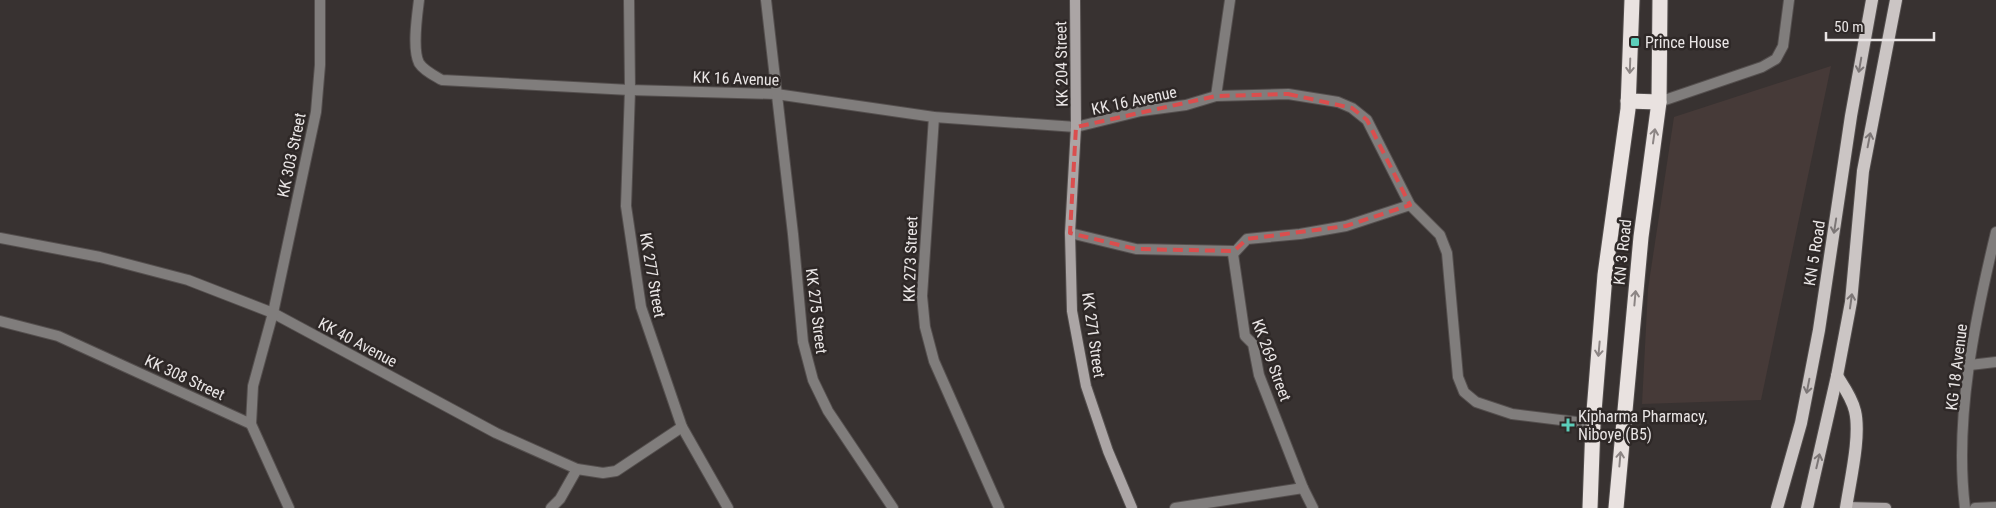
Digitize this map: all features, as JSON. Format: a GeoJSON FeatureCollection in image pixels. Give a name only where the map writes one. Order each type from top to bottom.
{"type":"FeatureCollection","features":[{"type":"Feature","properties":{"kind":"highway","name":"KN 3 Road"},"geometry":{"type":"LineString","coordinates":[[1590,508],[1593,424],[1605,275],[1628,101],[1632,0]]}},
{"type":"Feature","properties":{"kind":"highway","name":"KN 3 Road"},"geometry":{"type":"LineString","coordinates":[[1616,508],[1641,237],[1659,102],[1660,0]]}},
{"type":"Feature","properties":{"kind":"highway"},"geometry":{"type":"LineString","coordinates":[[1628,101],[1659,102]]}},
{"type":"Feature","properties":{"kind":"main road","name":"KN 5 Road"},"geometry":{"type":"LineString","coordinates":[[1777,508],[1800,423],[1819,330],[1851,116],[1872,0]]}},
{"type":"Feature","properties":{"kind":"main road"},"geometry":{"type":"LineString","coordinates":[[1807,508],[1837,376],[1851,302],[1863,171],[1896,0]]}},
{"type":"Feature","properties":{"kind":"main road"},"geometry":{"type":"LineString","coordinates":[[1837,376],[1850,395],[1855,411],[1857,431],[1846,508]]}},
{"type":"Feature","properties":{"kind":"street","name":"KK 303 Street"},"geometry":{"type":"LineString","coordinates":[[274,313],[316,112],[320,65],[320,0]]}},
{"type":"Feature","properties":{"kind":"street","name":"KK 16 Avenue"},"geometry":{"type":"LineString","coordinates":[[419,0],[415,38],[419,63],[429,73],[442,80],[630,90],[776,94],[934,117],[1076,127],[1141,112],[1186,105],[1216,96],[1288,94],[1338,102],[1352,108],[1367,120],[1410,205],[1440,235],[1447,253],[1458,377],[1464,392],[1476,402],[1512,414],[1593,424]]}},
{"type":"Feature","properties":{"kind":"street","name":"KK 277 Street"},"geometry":{"type":"LineString","coordinates":[[629,0],[630,90],[626,206],[641,307],[682,427],[728,508]]}},
{"type":"Feature","properties":{"kind":"street","name":"KK 275 Street"},"geometry":{"type":"LineString","coordinates":[[766,0],[793,234],[803,342],[813,380],[828,411],[893,508]]}},
{"type":"Feature","properties":{"kind":"street","name":"KK 204 Street"},"geometry":{"type":"LineString","coordinates":[[1075,0],[1076,127]]}},
{"type":"Feature","properties":{"kind":"street"},"geometry":{"type":"LineString","coordinates":[[1216,96],[1230,0]]}},
{"type":"Feature","properties":{"kind":"street"},"geometry":{"type":"LineString","coordinates":[[1659,102],[1762,67],[1776,59],[1783,46],[1789,0]]}},
{"type":"Feature","properties":{"kind":"street","name":"KK 273 Street"},"geometry":{"type":"LineString","coordinates":[[934,117],[922,296],[925,327],[934,361],[998,508]]}},
{"type":"Feature","properties":{"kind":"street","name":"KK 271 Street"},"geometry":{"type":"LineString","coordinates":[[1076,127],[1070,233],[1072,312],[1086,386],[1108,450],[1132,508]]}},
{"type":"Feature","properties":{"kind":"street"},"geometry":{"type":"LineString","coordinates":[[1070,233],[1136,249],[1234,251],[1247,238],[1300,234],[1346,226],[1410,205]]}},
{"type":"Feature","properties":{"kind":"street","name":"KG 18 Avenue"},"geometry":{"type":"LineString","coordinates":[[1965,508],[1962,476],[1970,364],[1978,312],[1996,232]]}},
{"type":"Feature","properties":{"kind":"street","name":"KK 40 Avenue"},"geometry":{"type":"LineString","coordinates":[[0,238],[100,257],[188,280],[274,313],[496,432],[577,470],[603,474],[616,471],[682,427]]}},
{"type":"Feature","properties":{"kind":"street","name":"KK 269 Street"},"geometry":{"type":"LineString","coordinates":[[1234,251],[1233,265],[1245,336],[1253,344],[1259,375],[1303,488],[1313,508]]}},
{"type":"Feature","properties":{"kind":"street"},"geometry":{"type":"LineString","coordinates":[[274,313],[253,386],[251,424],[289,508]]}},
{"type":"Feature","properties":{"kind":"street","name":"KK 308 Street"},"geometry":{"type":"LineString","coordinates":[[0,320],[58,336],[251,424]]}},
{"type":"Feature","properties":{"kind":"street"},"geometry":{"type":"LineString","coordinates":[[1970,364],[1996,362]]}},
{"type":"Feature","properties":{"kind":"street"},"geometry":{"type":"LineString","coordinates":[[551,508],[560,499],[577,470]]}},
{"type":"Feature","properties":{"kind":"street"},"geometry":{"type":"LineString","coordinates":[[1175,508],[1303,488]]}},
{"type":"Feature","properties":{"kind":"street"},"geometry":{"type":"LineString","coordinates":[[1975,508],[1996,507]]}},
{"type":"Feature","properties":{"kind":"street"},"geometry":{"type":"LineString","coordinates":[[1846,508],[1886,508]]}},
{"type":"Feature","properties":{"kind":"highlighted area"},"geometry":{"type":"Polygon","coordinates":[[[1288,94],[1352,108],[1367,120],[1410,205],[1346,226],[1247,239],[1234,251],[1136,249],[1070,233],[1076,127],[1216,96],[1288,94]]]}},
{"type":"Feature","properties":{"kind":"shaded area"},"geometry":{"type":"Polygon","coordinates":[[[1831,66],[1761,400],[1642,404],[1648,289],[1674,117],[1831,66]]]}},
{"type":"Feature","properties":{"kind":"place","name":"Prince House"},"geometry":{"type":"Point","coordinates":[1635,42]}},
{"type":"Feature","properties":{"kind":"place","name":"Kipharma Pharmacy, Niboye (B5)"},"geometry":{"type":"Point","coordinates":[1568,425]}}]}
